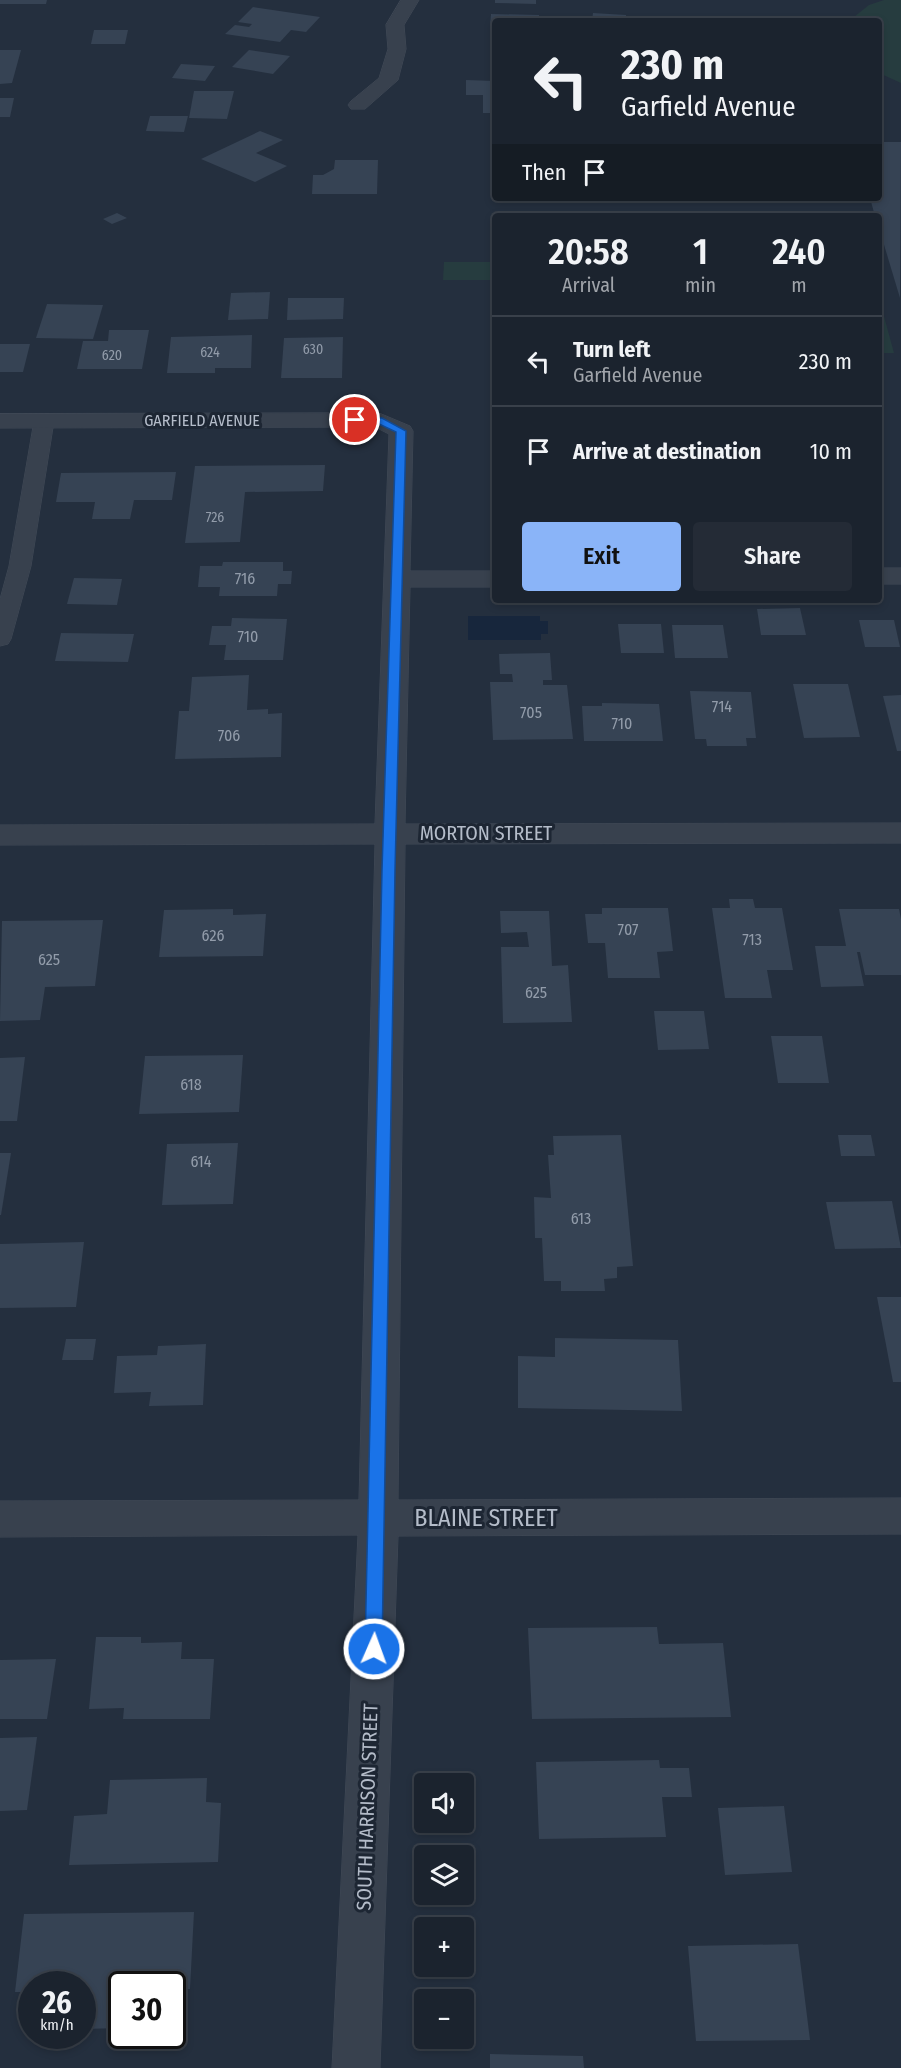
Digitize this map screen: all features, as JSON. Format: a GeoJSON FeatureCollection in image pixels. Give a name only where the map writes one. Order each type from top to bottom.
{"type":"FeatureCollection","features":[{"type":"Feature","properties":{"kind":"street"},"geometry":{"type":"LineString","coordinates":[[358,105],[388,80],[397,49],[395,25],[410,0]]}},
{"type":"Feature","properties":{"kind":"street","name":"GARFIELD AVENUE"},"geometry":{"type":"LineString","coordinates":[[0,421],[379,420],[401,431]]}},
{"type":"Feature","properties":{"kind":"street","name":"SOUTH HARRISON STREET"},"geometry":{"type":"LineString","coordinates":[[356,2068],[377,1518],[390,833],[401,431]]}},
{"type":"Feature","properties":{"kind":"street"},"geometry":{"type":"LineString","coordinates":[[882,576],[901,576]]}},
{"type":"Feature","properties":{"kind":"street"},"geometry":{"type":"LineString","coordinates":[[397,579],[492,579]]}},
{"type":"Feature","properties":{"kind":"street","name":"MORTON STREET"},"geometry":{"type":"LineString","coordinates":[[0,835],[901,833]]}},
{"type":"Feature","properties":{"kind":"street","name":"BLAINE STREET"},"geometry":{"type":"LineString","coordinates":[[0,1519],[301,1516],[377,1518],[901,1516]]}},
{"type":"Feature","properties":{"kind":"lane"},"geometry":{"type":"LineString","coordinates":[[0,639],[20,566],[44,421]]}},
{"type":"Feature","properties":{"kind":"green space"},"geometry":{"type":"Polygon","coordinates":[[[884,0],[901,0],[901,83],[882,74],[882,18],[853,18],[869,5],[884,0]]]}},
{"type":"Feature","properties":{"kind":"green space"},"geometry":{"type":"Polygon","coordinates":[[[444,262],[492,262],[492,280],[443,280],[444,262]]]}},
{"type":"Feature","properties":{"kind":"green space"},"geometry":{"type":"Polygon","coordinates":[[[882,309],[894,353],[882,353],[882,309]]]}},
{"type":"Feature","properties":{"kind":"water"},"geometry":{"type":"Polygon","coordinates":[[[468,616],[540,616],[540,621],[548,621],[548,634],[541,634],[541,640],[468,640],[468,616]]]}},
{"type":"Feature","properties":{"kind":"building"},"geometry":{"type":"Polygon","coordinates":[[[0,0],[47,0],[46,4],[0,4],[0,0]]]}},
{"type":"Feature","properties":{"kind":"building"},"geometry":{"type":"Polygon","coordinates":[[[495,0],[536,0],[536,4],[495,3],[495,0]]]}},
{"type":"Feature","properties":{"kind":"building"},"geometry":{"type":"Polygon","coordinates":[[[253,7],[320,17],[306,32],[291,30],[280,42],[225,34],[235,25],[249,27],[252,24],[238,22],[253,7]]]}},
{"type":"Feature","properties":{"kind":"building"},"geometry":{"type":"Polygon","coordinates":[[[593,13],[626,15],[626,18],[592,18],[593,13]]]}},
{"type":"Feature","properties":{"kind":"building"},"geometry":{"type":"Polygon","coordinates":[[[491,14],[539,15],[539,18],[492,18],[492,27],[490,27],[491,14]]]}},
{"type":"Feature","properties":{"kind":"building"},"geometry":{"type":"Polygon","coordinates":[[[94,30],[128,30],[125,44],[91,44],[94,30]]]}},
{"type":"Feature","properties":{"kind":"building"},"geometry":{"type":"Polygon","coordinates":[[[0,50],[21,50],[12,83],[0,84],[0,50]]]}},
{"type":"Feature","properties":{"kind":"building"},"geometry":{"type":"Polygon","coordinates":[[[249,50],[290,56],[273,74],[232,67],[249,50]]]}},
{"type":"Feature","properties":{"kind":"building"},"geometry":{"type":"Polygon","coordinates":[[[181,64],[215,66],[205,81],[172,78],[181,64]]]}},
{"type":"Feature","properties":{"kind":"building"},"geometry":{"type":"Polygon","coordinates":[[[466,80],[492,81],[492,113],[483,113],[483,95],[466,95],[466,80]]]}},
{"type":"Feature","properties":{"kind":"building"},"geometry":{"type":"Polygon","coordinates":[[[194,91],[234,91],[227,119],[189,118],[194,91]]]}},
{"type":"Feature","properties":{"kind":"building"},"geometry":{"type":"Polygon","coordinates":[[[0,98],[14,98],[10,117],[0,117],[0,98]]]}},
{"type":"Feature","properties":{"kind":"building"},"geometry":{"type":"Polygon","coordinates":[[[150,116],[188,116],[184,132],[146,131],[150,116]]]}},
{"type":"Feature","properties":{"kind":"building"},"geometry":{"type":"Polygon","coordinates":[[[260,131],[283,140],[256,153],[287,166],[255,182],[201,159],[260,131]]]}},
{"type":"Feature","properties":{"kind":"building"},"geometry":{"type":"Polygon","coordinates":[[[882,142],[901,142],[900,298],[882,238],[882,213],[874,213],[871,201],[882,201],[882,142]]]}},
{"type":"Feature","properties":{"kind":"building"},"geometry":{"type":"Polygon","coordinates":[[[335,160],[378,160],[377,194],[312,194],[313,175],[323,175],[334,169],[335,160]]]}},
{"type":"Feature","properties":{"kind":"building"},"geometry":{"type":"Polygon","coordinates":[[[117,213],[127,218],[112,224],[103,219],[117,213]]]}},
{"type":"Feature","properties":{"kind":"building"},"geometry":{"type":"Polygon","coordinates":[[[270,292],[268,319],[228,320],[231,293],[270,292]]]}},
{"type":"Feature","properties":{"kind":"building"},"geometry":{"type":"Polygon","coordinates":[[[288,298],[344,298],[343,319],[287,320],[288,298]]]}},
{"type":"Feature","properties":{"kind":"building"},"geometry":{"type":"Polygon","coordinates":[[[47,304],[103,305],[93,339],[36,338],[47,304]]]}},
{"type":"Feature","properties":{"kind":"building"},"geometry":{"type":"Polygon","coordinates":[[[109,330],[149,330],[142,369],[77,369],[83,341],[108,341],[109,330]]]}},
{"type":"Feature","properties":{"kind":"building"},"geometry":{"type":"Polygon","coordinates":[[[252,335],[251,368],[215,368],[215,373],[167,373],[171,337],[252,335]]]}},
{"type":"Feature","properties":{"kind":"building"},"geometry":{"type":"Polygon","coordinates":[[[343,337],[342,378],[281,378],[284,338],[343,337]]]}},
{"type":"Feature","properties":{"kind":"building"},"geometry":{"type":"Polygon","coordinates":[[[0,344],[30,344],[23,372],[0,372],[0,344]]]}},
{"type":"Feature","properties":{"kind":"building"},"geometry":{"type":"Polygon","coordinates":[[[325,465],[323,491],[245,492],[240,542],[185,543],[195,466],[325,465]]]}},
{"type":"Feature","properties":{"kind":"building"},"geometry":{"type":"Polygon","coordinates":[[[176,472],[172,500],[134,500],[130,519],[92,519],[95,502],[56,502],[61,473],[176,472]]]}},
{"type":"Feature","properties":{"kind":"building"},"geometry":{"type":"Polygon","coordinates":[[[223,562],[283,562],[283,571],[292,571],[291,584],[278,584],[277,596],[219,596],[220,587],[198,587],[200,566],[222,566],[223,562]]]}},
{"type":"Feature","properties":{"kind":"building"},"geometry":{"type":"Polygon","coordinates":[[[74,578],[122,579],[117,605],[67,604],[74,578]]]}},
{"type":"Feature","properties":{"kind":"building"},"geometry":{"type":"Polygon","coordinates":[[[800,608],[806,635],[761,635],[757,609],[800,608]]]}},
{"type":"Feature","properties":{"kind":"building"},"geometry":{"type":"Polygon","coordinates":[[[232,618],[287,619],[283,660],[224,660],[226,645],[209,645],[212,626],[231,626],[232,618]]]}},
{"type":"Feature","properties":{"kind":"building"},"geometry":{"type":"Polygon","coordinates":[[[859,620],[894,620],[900,647],[865,647],[859,620]]]}},
{"type":"Feature","properties":{"kind":"building"},"geometry":{"type":"Polygon","coordinates":[[[618,624],[661,624],[664,653],[621,653],[618,624]]]}},
{"type":"Feature","properties":{"kind":"building"},"geometry":{"type":"Polygon","coordinates":[[[672,625],[723,625],[728,658],[675,658],[672,625]]]}},
{"type":"Feature","properties":{"kind":"building"},"geometry":{"type":"Polygon","coordinates":[[[61,633],[134,634],[128,662],[55,661],[61,633]]]}},
{"type":"Feature","properties":{"kind":"building"},"geometry":{"type":"Polygon","coordinates":[[[550,653],[552,680],[543,680],[543,685],[567,685],[573,739],[493,740],[490,682],[513,682],[512,674],[500,674],[499,654],[550,653]]]}},
{"type":"Feature","properties":{"kind":"building"},"geometry":{"type":"Polygon","coordinates":[[[249,675],[247,710],[268,709],[268,714],[282,713],[281,757],[175,759],[179,711],[189,711],[192,677],[249,675]]]}},
{"type":"Feature","properties":{"kind":"building"},"geometry":{"type":"Polygon","coordinates":[[[793,684],[848,684],[860,737],[804,738],[793,684]]]}},
{"type":"Feature","properties":{"kind":"building"},"geometry":{"type":"Polygon","coordinates":[[[690,691],[751,692],[756,738],[746,738],[747,746],[707,746],[706,739],[695,739],[690,691]]]}},
{"type":"Feature","properties":{"kind":"building"},"geometry":{"type":"Polygon","coordinates":[[[901,695],[901,751],[897,751],[883,696],[901,695]]]}},
{"type":"Feature","properties":{"kind":"building"},"geometry":{"type":"Polygon","coordinates":[[[602,703],[659,704],[663,741],[584,741],[582,706],[602,706],[602,703]]]}},
{"type":"Feature","properties":{"kind":"building"},"geometry":{"type":"Polygon","coordinates":[[[729,899],[753,899],[755,908],[782,908],[793,970],[767,970],[772,998],[725,998],[712,908],[730,908],[729,899]]]}},
{"type":"Feature","properties":{"kind":"building"},"geometry":{"type":"Polygon","coordinates":[[[602,908],[668,908],[673,951],[657,952],[660,978],[608,978],[605,943],[588,943],[585,914],[602,914],[602,908]]]}},
{"type":"Feature","properties":{"kind":"building"},"geometry":{"type":"Polygon","coordinates":[[[233,909],[233,915],[266,914],[263,956],[159,957],[164,910],[233,909]]]}},
{"type":"Feature","properties":{"kind":"building"},"geometry":{"type":"Polygon","coordinates":[[[839,909],[899,909],[901,975],[865,975],[860,952],[857,952],[864,986],[821,987],[815,946],[846,946],[839,909]]]}},
{"type":"Feature","properties":{"kind":"building"},"geometry":{"type":"Polygon","coordinates":[[[500,911],[549,911],[552,966],[568,965],[572,1022],[503,1023],[501,947],[529,947],[527,932],[501,933],[500,911]]]}},
{"type":"Feature","properties":{"kind":"building"},"geometry":{"type":"Polygon","coordinates":[[[103,920],[95,986],[45,987],[40,1020],[0,1021],[2,921],[103,920]]]}},
{"type":"Feature","properties":{"kind":"building"},"geometry":{"type":"Polygon","coordinates":[[[654,1011],[704,1011],[709,1049],[658,1050],[654,1011]]]}},
{"type":"Feature","properties":{"kind":"building"},"geometry":{"type":"Polygon","coordinates":[[[771,1036],[822,1036],[829,1083],[778,1083],[771,1036]]]}},
{"type":"Feature","properties":{"kind":"building"},"geometry":{"type":"Polygon","coordinates":[[[243,1055],[239,1112],[139,1114],[145,1056],[243,1055]]]}},
{"type":"Feature","properties":{"kind":"building"},"geometry":{"type":"Polygon","coordinates":[[[25,1057],[17,1121],[0,1121],[0,1058],[25,1057]]]}},
{"type":"Feature","properties":{"kind":"building"},"geometry":{"type":"Polygon","coordinates":[[[621,1135],[633,1266],[617,1267],[617,1278],[604,1279],[605,1291],[561,1291],[561,1281],[544,1281],[542,1238],[535,1238],[534,1197],[551,1198],[548,1155],[554,1155],[553,1136],[621,1135]]]}},
{"type":"Feature","properties":{"kind":"building"},"geometry":{"type":"Polygon","coordinates":[[[838,1135],[871,1135],[875,1156],[841,1156],[838,1135]]]}},
{"type":"Feature","properties":{"kind":"building"},"geometry":{"type":"Polygon","coordinates":[[[238,1143],[233,1204],[162,1205],[167,1144],[238,1143]]]}},
{"type":"Feature","properties":{"kind":"building"},"geometry":{"type":"Polygon","coordinates":[[[0,1153],[11,1153],[1,1215],[0,1215],[0,1153]]]}},
{"type":"Feature","properties":{"kind":"building"},"geometry":{"type":"Polygon","coordinates":[[[892,1201],[901,1248],[835,1249],[826,1202],[892,1201]]]}},
{"type":"Feature","properties":{"kind":"building"},"geometry":{"type":"Polygon","coordinates":[[[84,1242],[76,1307],[0,1308],[0,1244],[84,1242]]]}},
{"type":"Feature","properties":{"kind":"building"},"geometry":{"type":"Polygon","coordinates":[[[877,1297],[901,1297],[901,1382],[893,1382],[877,1297]]]}},
{"type":"Feature","properties":{"kind":"building"},"geometry":{"type":"Polygon","coordinates":[[[555,1338],[678,1340],[682,1411],[518,1408],[518,1356],[555,1357],[555,1338]]]}},
{"type":"Feature","properties":{"kind":"building"},"geometry":{"type":"Polygon","coordinates":[[[66,1339],[96,1339],[93,1360],[62,1360],[66,1339]]]}},
{"type":"Feature","properties":{"kind":"building"},"geometry":{"type":"Polygon","coordinates":[[[206,1344],[203,1405],[149,1406],[151,1392],[114,1393],[117,1356],[157,1355],[158,1346],[206,1344]]]}},
{"type":"Feature","properties":{"kind":"building"},"geometry":{"type":"Polygon","coordinates":[[[657,1627],[659,1644],[723,1643],[731,1717],[532,1719],[528,1628],[657,1627]]]}},
{"type":"Feature","properties":{"kind":"building"},"geometry":{"type":"Polygon","coordinates":[[[96,1637],[141,1637],[141,1643],[182,1642],[181,1659],[214,1659],[210,1719],[123,1719],[124,1708],[89,1709],[96,1637]]]}},
{"type":"Feature","properties":{"kind":"building"},"geometry":{"type":"Polygon","coordinates":[[[56,1659],[47,1719],[0,1719],[0,1660],[56,1659]]]}},
{"type":"Feature","properties":{"kind":"building"},"geometry":{"type":"Polygon","coordinates":[[[37,1737],[27,1810],[0,1811],[0,1738],[37,1737]]]}},
{"type":"Feature","properties":{"kind":"building"},"geometry":{"type":"Polygon","coordinates":[[[659,1760],[660,1768],[689,1768],[692,1797],[662,1797],[666,1837],[539,1839],[536,1762],[659,1760]]]}},
{"type":"Feature","properties":{"kind":"building"},"geometry":{"type":"Polygon","coordinates":[[[207,1778],[206,1802],[221,1803],[218,1862],[69,1865],[74,1816],[107,1814],[110,1780],[207,1778]]]}},
{"type":"Feature","properties":{"kind":"building"},"geometry":{"type":"Polygon","coordinates":[[[784,1806],[792,1872],[725,1875],[718,1808],[784,1806]]]}},
{"type":"Feature","properties":{"kind":"building"},"geometry":{"type":"Polygon","coordinates":[[[194,1912],[190,1989],[186,1989],[186,1971],[108,1971],[108,2028],[96,2029],[96,1971],[18,1971],[18,1992],[15,1992],[24,1914],[194,1912]]]}},
{"type":"Feature","properties":{"kind":"building"},"geometry":{"type":"Polygon","coordinates":[[[798,1944],[810,2040],[696,2041],[688,1946],[798,1944]]]}},
{"type":"Feature","properties":{"kind":"building"},"geometry":{"type":"Polygon","coordinates":[[[490,2054],[583,2056],[584,2068],[490,2068],[490,2054]]]}},
{"type":"Feature","properties":{"kind":"route"},"geometry":{"type":"LineString","coordinates":[[355,420],[379,420],[401,431],[389,870],[374,1649]]}}]}
